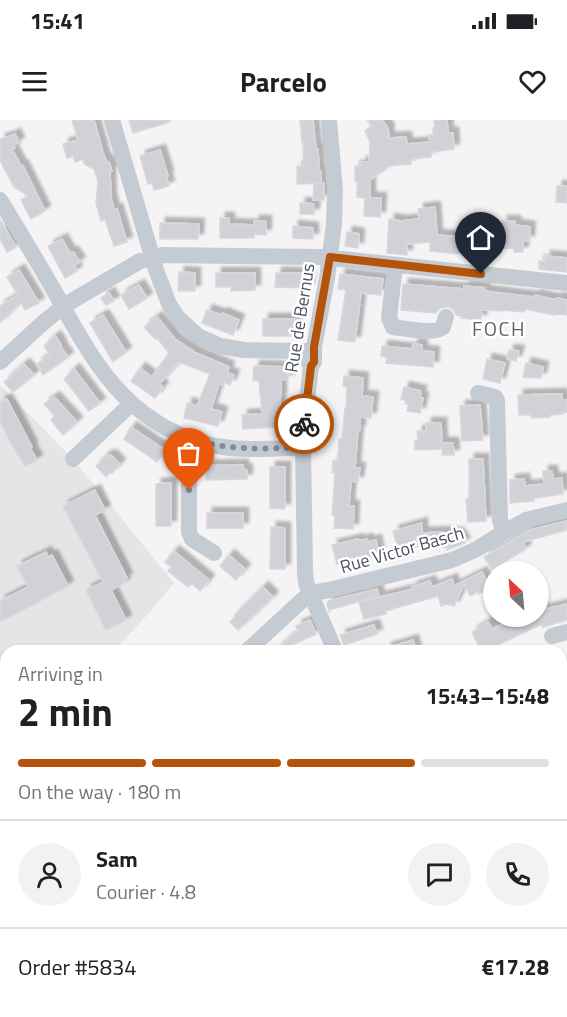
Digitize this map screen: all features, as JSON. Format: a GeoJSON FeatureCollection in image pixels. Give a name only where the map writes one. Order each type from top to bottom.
{"type":"FeatureCollection","features":[{"type":"Feature","properties":{"kind":"street"},"geometry":{"type":"LineString","coordinates":[[112,120],[152,258],[178,318],[198,336],[212,344],[230,349],[310,355]]}},
{"type":"Feature","properties":{"kind":"street","name":"Rue de Bernus"},"geometry":{"type":"LineString","coordinates":[[329,120],[334,190],[333,236],[310,355],[303,447],[306,583],[332,645]]}},
{"type":"Feature","properties":{"kind":"street"},"geometry":{"type":"LineString","coordinates":[[0,200],[62,308],[101,370],[131,404],[160,425],[203,443],[228,448],[303,447]]}},
{"type":"Feature","properties":{"kind":"street"},"geometry":{"type":"LineString","coordinates":[[0,362],[62,308],[140,261],[163,255],[330,257],[567,283]]}},
{"type":"Feature","properties":{"kind":"street"},"geometry":{"type":"LineString","coordinates":[[395,265],[389,318],[393,327],[440,330],[444,326],[446,317]]}},
{"type":"Feature","properties":{"kind":"street"},"geometry":{"type":"LineString","coordinates":[[478,393],[495,397],[497,400],[500,520],[504,532]]}},
{"type":"Feature","properties":{"kind":"street"},"geometry":{"type":"LineString","coordinates":[[73,459],[131,404]]}},
{"type":"Feature","properties":{"kind":"street"},"geometry":{"type":"LineString","coordinates":[[189,438],[189,532],[192,539],[214,553]]}},
{"type":"Feature","properties":{"kind":"street","name":"Rue Victor Basch"},"geometry":{"type":"LineString","coordinates":[[310,593],[452,560],[477,549],[526,520],[567,510]]}},
{"type":"Feature","properties":{"kind":"street"},"geometry":{"type":"LineString","coordinates":[[254,645],[310,593]]}},
{"type":"Feature","properties":{"kind":"shaded area"},"geometry":{"type":"Polygon","coordinates":[[[0,385],[73,459],[174,583],[120,645],[0,645],[0,385]]]}},
{"type":"Feature","properties":{"kind":"building"},"geometry":{"type":"Polygon","coordinates":[[[72,120],[94,120],[104,156],[112,171],[110,172],[111,198],[114,210],[117,209],[127,242],[114,246],[105,219],[101,221],[96,203],[98,181],[94,169],[84,164],[83,159],[75,162],[73,156],[67,158],[63,144],[78,140],[72,120]]]}},
{"type":"Feature","properties":{"kind":"building"},"geometry":{"type":"Polygon","coordinates":[[[129,120],[170,120],[170,122],[133,133],[129,120]]]}},
{"type":"Feature","properties":{"kind":"building"},"geometry":{"type":"Polygon","coordinates":[[[300,120],[313,120],[321,183],[297,184],[297,166],[304,166],[300,120]]]}},
{"type":"Feature","properties":{"kind":"building"},"geometry":{"type":"Polygon","coordinates":[[[367,120],[382,120],[388,128],[389,138],[406,137],[407,144],[430,142],[429,135],[433,135],[433,128],[435,128],[434,120],[447,120],[448,133],[453,133],[454,149],[431,152],[431,157],[411,159],[411,164],[388,166],[370,180],[370,198],[381,198],[380,217],[364,216],[365,198],[357,197],[355,166],[361,166],[361,162],[369,162],[370,142],[365,131],[372,126],[367,120]]]}},
{"type":"Feature","properties":{"kind":"building"},"geometry":{"type":"Polygon","coordinates":[[[15,134],[19,142],[13,146],[15,148],[12,150],[23,166],[45,211],[31,219],[21,200],[29,196],[14,187],[0,160],[0,139],[15,134]]]}},
{"type":"Feature","properties":{"kind":"building"},"geometry":{"type":"Polygon","coordinates":[[[160,150],[169,186],[154,190],[152,183],[148,184],[140,156],[160,150]]]}},
{"type":"Feature","properties":{"kind":"building"},"geometry":{"type":"Polygon","coordinates":[[[314,183],[324,183],[324,200],[313,200],[314,183]]]}},
{"type":"Feature","properties":{"kind":"building"},"geometry":{"type":"Polygon","coordinates":[[[557,186],[567,186],[567,203],[556,202],[557,186]]]}},
{"type":"Feature","properties":{"kind":"building"},"geometry":{"type":"Polygon","coordinates":[[[300,203],[314,204],[314,214],[300,214],[300,203]]]}},
{"type":"Feature","properties":{"kind":"building"},"geometry":{"type":"Polygon","coordinates":[[[435,207],[437,235],[461,237],[468,233],[502,233],[502,221],[515,221],[515,225],[530,227],[529,241],[523,240],[523,252],[514,252],[514,248],[460,248],[459,254],[430,251],[430,242],[407,244],[407,255],[387,253],[389,219],[401,221],[419,219],[418,209],[435,207]]]}},
{"type":"Feature","properties":{"kind":"building"},"geometry":{"type":"Polygon","coordinates":[[[220,218],[229,218],[229,224],[254,225],[254,221],[266,221],[266,235],[254,234],[254,238],[220,238],[220,218]]]}},
{"type":"Feature","properties":{"kind":"building"},"geometry":{"type":"Polygon","coordinates":[[[0,220],[16,247],[7,252],[0,239],[0,220]]]}},
{"type":"Feature","properties":{"kind":"building"},"geometry":{"type":"Polygon","coordinates":[[[160,223],[199,224],[198,239],[160,239],[160,223]]]}},
{"type":"Feature","properties":{"kind":"building"},"geometry":{"type":"Polygon","coordinates":[[[293,226],[313,228],[313,239],[293,238],[293,226]]]}},
{"type":"Feature","properties":{"kind":"building"},"geometry":{"type":"Polygon","coordinates":[[[347,232],[359,234],[358,248],[345,246],[347,232]]]}},
{"type":"Feature","properties":{"kind":"building"},"geometry":{"type":"Polygon","coordinates":[[[62,239],[70,253],[73,252],[80,262],[74,265],[77,271],[65,278],[48,246],[62,239]]]}},
{"type":"Feature","properties":{"kind":"building"},"geometry":{"type":"Polygon","coordinates":[[[545,256],[567,258],[567,272],[539,269],[539,261],[545,262],[545,256]]]}},
{"type":"Feature","properties":{"kind":"building"},"geometry":{"type":"Polygon","coordinates":[[[19,270],[39,303],[25,310],[21,302],[0,323],[0,306],[18,295],[7,277],[19,270]]]}},
{"type":"Feature","properties":{"kind":"building"},"geometry":{"type":"Polygon","coordinates":[[[179,272],[195,273],[195,291],[178,291],[179,272]]]}},
{"type":"Feature","properties":{"kind":"building"},"geometry":{"type":"Polygon","coordinates":[[[216,273],[255,273],[255,290],[231,291],[232,287],[216,287],[216,273]]]}},
{"type":"Feature","properties":{"kind":"building"},"geometry":{"type":"Polygon","coordinates":[[[276,273],[309,273],[309,288],[275,287],[276,273]]]}},
{"type":"Feature","properties":{"kind":"building"},"geometry":{"type":"Polygon","coordinates":[[[340,274],[383,279],[381,295],[361,293],[355,342],[338,340],[346,290],[338,289],[340,274]]]}},
{"type":"Feature","properties":{"kind":"building"},"geometry":{"type":"Polygon","coordinates":[[[403,284],[464,289],[464,286],[485,288],[484,291],[534,297],[535,295],[557,300],[557,298],[567,300],[567,315],[554,315],[525,309],[524,312],[482,310],[481,320],[461,318],[449,307],[440,308],[436,313],[401,310],[403,284]]]}},
{"type":"Feature","properties":{"kind":"building"},"geometry":{"type":"Polygon","coordinates":[[[139,285],[147,298],[129,309],[121,295],[139,285]]]}},
{"type":"Feature","properties":{"kind":"building"},"geometry":{"type":"Polygon","coordinates":[[[109,293],[114,301],[106,305],[101,298],[109,293]]]}},
{"type":"Feature","properties":{"kind":"building"},"geometry":{"type":"Polygon","coordinates":[[[207,310],[239,320],[233,335],[202,323],[207,310]]]}},
{"type":"Feature","properties":{"kind":"building"},"geometry":{"type":"Polygon","coordinates":[[[103,315],[126,352],[113,362],[90,323],[103,315]]]}},
{"type":"Feature","properties":{"kind":"building"},"geometry":{"type":"Polygon","coordinates":[[[157,317],[175,339],[196,353],[229,367],[227,373],[234,375],[230,385],[223,382],[222,385],[219,384],[211,409],[222,412],[218,426],[184,418],[187,403],[197,406],[210,374],[179,362],[159,384],[163,387],[155,398],[131,381],[140,368],[152,377],[169,353],[144,327],[157,317]]]}},
{"type":"Feature","properties":{"kind":"building"},"geometry":{"type":"Polygon","coordinates":[[[263,319],[296,319],[296,336],[263,336],[263,319]]]}},
{"type":"Feature","properties":{"kind":"building"},"geometry":{"type":"Polygon","coordinates":[[[55,336],[68,357],[43,375],[37,364],[50,355],[44,346],[55,336]]]}},
{"type":"Feature","properties":{"kind":"building"},"geometry":{"type":"Polygon","coordinates":[[[413,344],[422,345],[422,351],[434,352],[433,367],[386,363],[387,357],[381,356],[382,346],[412,349],[413,344]]]}},
{"type":"Feature","properties":{"kind":"building"},"geometry":{"type":"Polygon","coordinates":[[[509,350],[519,351],[516,361],[507,359],[509,350]]]}},
{"type":"Feature","properties":{"kind":"building"},"geometry":{"type":"Polygon","coordinates":[[[487,359],[505,363],[500,383],[483,379],[487,359]]]}},
{"type":"Feature","properties":{"kind":"building"},"geometry":{"type":"Polygon","coordinates":[[[526,363],[543,367],[541,378],[523,377],[526,363]]]}},
{"type":"Feature","properties":{"kind":"building"},"geometry":{"type":"Polygon","coordinates":[[[24,364],[34,375],[13,392],[4,382],[24,364]]]}},
{"type":"Feature","properties":{"kind":"building"},"geometry":{"type":"Polygon","coordinates":[[[254,366],[288,367],[288,380],[281,379],[280,427],[243,429],[242,415],[262,414],[259,381],[253,380],[254,366]]]}},
{"type":"Feature","properties":{"kind":"building"},"geometry":{"type":"Polygon","coordinates":[[[74,369],[100,403],[89,411],[64,379],[74,369]]]}},
{"type":"Feature","properties":{"kind":"building"},"geometry":{"type":"Polygon","coordinates":[[[344,376],[363,378],[362,396],[373,397],[371,418],[360,417],[360,430],[358,430],[355,468],[360,468],[358,482],[351,481],[349,506],[354,506],[353,529],[334,528],[335,515],[332,515],[335,473],[332,473],[333,461],[338,461],[339,439],[342,439],[346,408],[347,387],[343,386],[344,376]]]}},
{"type":"Feature","properties":{"kind":"building"},"geometry":{"type":"Polygon","coordinates":[[[404,387],[421,391],[420,397],[423,398],[420,413],[407,411],[409,404],[405,404],[406,400],[401,399],[404,387]]]}},
{"type":"Feature","properties":{"kind":"building"},"geometry":{"type":"Polygon","coordinates":[[[562,394],[562,400],[567,400],[567,412],[563,414],[531,418],[531,415],[519,415],[518,395],[562,394]]]}},
{"type":"Feature","properties":{"kind":"building"},"geometry":{"type":"Polygon","coordinates":[[[54,397],[77,422],[63,435],[51,420],[55,416],[44,404],[54,397]]]}},
{"type":"Feature","properties":{"kind":"building"},"geometry":{"type":"Polygon","coordinates":[[[7,399],[37,460],[25,466],[0,422],[0,402],[7,399]]]}},
{"type":"Feature","properties":{"kind":"building"},"geometry":{"type":"Polygon","coordinates":[[[480,405],[483,440],[462,441],[460,406],[480,405]]]}},
{"type":"Feature","properties":{"kind":"building"},"geometry":{"type":"Polygon","coordinates":[[[426,423],[441,423],[442,443],[453,443],[454,455],[442,455],[442,449],[415,450],[415,441],[418,440],[417,431],[426,431],[426,423]]]}},
{"type":"Feature","properties":{"kind":"building"},"geometry":{"type":"Polygon","coordinates":[[[131,427],[165,450],[157,462],[124,439],[131,427]]]}},
{"type":"Feature","properties":{"kind":"building"},"geometry":{"type":"Polygon","coordinates":[[[107,455],[109,457],[111,455],[120,464],[106,477],[96,466],[107,455]]]}},
{"type":"Feature","properties":{"kind":"building"},"geometry":{"type":"Polygon","coordinates":[[[469,459],[483,459],[486,521],[468,522],[466,499],[469,499],[469,459]]]}},
{"type":"Feature","properties":{"kind":"building"},"geometry":{"type":"Polygon","coordinates":[[[243,465],[243,469],[247,470],[247,479],[206,480],[206,466],[243,465]]]}},
{"type":"Feature","properties":{"kind":"building"},"geometry":{"type":"Polygon","coordinates":[[[270,467],[285,467],[285,509],[270,508],[270,467]]]}},
{"type":"Feature","properties":{"kind":"building"},"geometry":{"type":"Polygon","coordinates":[[[543,471],[552,471],[553,479],[562,478],[563,494],[534,498],[534,501],[510,503],[510,480],[524,479],[525,486],[544,484],[543,471]]]}},
{"type":"Feature","properties":{"kind":"building"},"geometry":{"type":"Polygon","coordinates":[[[171,483],[171,526],[156,526],[156,484],[171,483]]]}},
{"type":"Feature","properties":{"kind":"building"},"geometry":{"type":"Polygon","coordinates":[[[95,490],[105,510],[95,515],[127,578],[123,580],[125,583],[111,590],[126,620],[106,630],[86,590],[103,582],[63,506],[95,490]]]}},
{"type":"Feature","properties":{"kind":"building"},"geometry":{"type":"Polygon","coordinates":[[[207,513],[243,513],[243,528],[207,528],[207,513]]]}},
{"type":"Feature","properties":{"kind":"building"},"geometry":{"type":"Polygon","coordinates":[[[567,521],[567,530],[523,542],[526,549],[506,561],[487,561],[484,557],[530,530],[567,521]]]}},
{"type":"Feature","properties":{"kind":"building"},"geometry":{"type":"Polygon","coordinates":[[[422,523],[422,533],[458,533],[465,543],[447,550],[447,547],[429,548],[429,543],[399,552],[393,531],[422,523]]]}},
{"type":"Feature","properties":{"kind":"building"},"geometry":{"type":"Polygon","coordinates":[[[271,527],[285,528],[285,569],[270,569],[271,527]]]}},
{"type":"Feature","properties":{"kind":"building"},"geometry":{"type":"Polygon","coordinates":[[[358,539],[359,541],[367,539],[368,542],[376,540],[379,555],[337,564],[332,545],[358,539]]]}},
{"type":"Feature","properties":{"kind":"building"},"geometry":{"type":"Polygon","coordinates":[[[174,551],[209,580],[200,591],[191,583],[188,587],[168,571],[171,567],[165,562],[174,551]]]}},
{"type":"Feature","properties":{"kind":"building"},"geometry":{"type":"Polygon","coordinates":[[[46,552],[48,557],[52,555],[68,586],[0,622],[0,601],[28,587],[17,566],[46,552]]]}},
{"type":"Feature","properties":{"kind":"building"},"geometry":{"type":"Polygon","coordinates":[[[229,555],[245,569],[236,580],[220,566],[229,555]]]}},
{"type":"Feature","properties":{"kind":"building"},"geometry":{"type":"Polygon","coordinates":[[[482,572],[483,574],[483,592],[470,596],[464,584],[454,606],[447,604],[441,606],[438,596],[364,619],[359,602],[413,589],[412,587],[430,581],[432,587],[452,579],[454,586],[482,572]]]}},
{"type":"Feature","properties":{"kind":"building"},"geometry":{"type":"Polygon","coordinates":[[[263,587],[273,597],[238,630],[230,622],[263,587]]]}},
{"type":"Feature","properties":{"kind":"building"},"geometry":{"type":"Polygon","coordinates":[[[377,589],[379,596],[329,610],[330,613],[327,605],[328,601],[377,589]]]}},
{"type":"Feature","properties":{"kind":"building"},"geometry":{"type":"Polygon","coordinates":[[[566,604],[567,620],[549,625],[549,608],[566,604]]]}},
{"type":"Feature","properties":{"kind":"building"},"geometry":{"type":"Polygon","coordinates":[[[310,620],[316,634],[291,645],[282,645],[298,631],[296,626],[310,620]]]}},
{"type":"Feature","properties":{"kind":"building"},"geometry":{"type":"Polygon","coordinates":[[[374,625],[377,634],[344,645],[340,635],[374,625]]]}},
{"type":"Feature","properties":{"kind":"building"},"geometry":{"type":"Polygon","coordinates":[[[483,625],[492,629],[496,627],[536,627],[498,645],[478,645],[472,632],[483,625]]]}},
{"type":"Feature","properties":{"kind":"building"},"geometry":{"type":"Polygon","coordinates":[[[413,640],[414,645],[396,645],[413,640]]]}},
{"type":"Feature","properties":{"kind":"way so far"},"geometry":{"type":"LineString","coordinates":[[189,490],[189,438],[228,448],[303,447],[304,424]]}},
{"type":"Feature","properties":{"kind":"district","name":"FOCH"},"geometry":{"type":"Point","coordinates":[499,329]}},
{"type":"Feature","properties":{"kind":"route"},"geometry":{"type":"LineString","coordinates":[[304,424],[311,366],[314,362],[314,347],[330,257],[481,274]]}}]}
